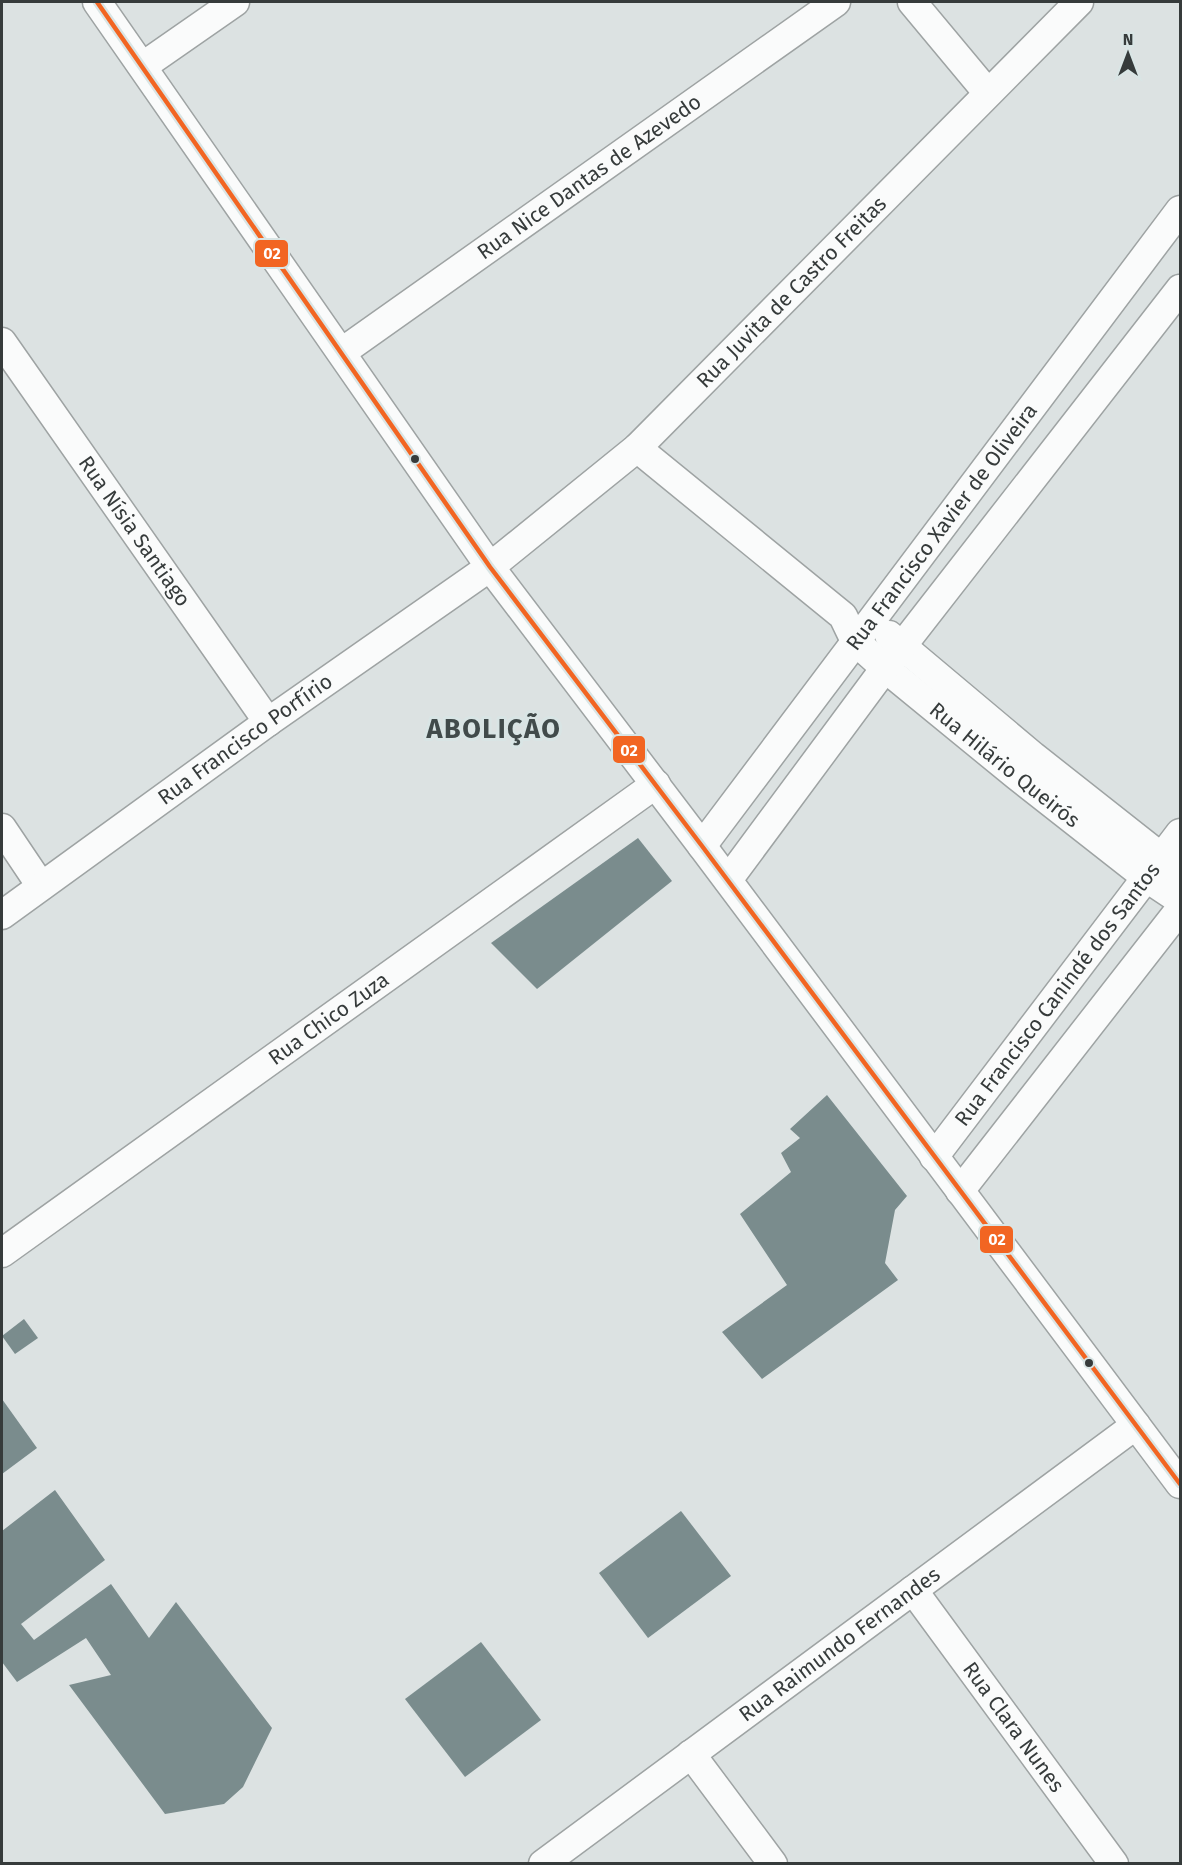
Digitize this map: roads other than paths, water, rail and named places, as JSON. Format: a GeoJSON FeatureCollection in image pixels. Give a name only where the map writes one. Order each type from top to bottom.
{"type":"FeatureCollection","features":[{"type":"Feature","properties":{"kind":"street"},"geometry":{"type":"LineString","coordinates":[[98,2],[490,567],[656,784],[1136,1425],[1175,1463]]}},
{"type":"Feature","properties":{"kind":"street"},"geometry":{"type":"LineString","coordinates":[[143,66],[236,2]]}},
{"type":"Feature","properties":{"kind":"street","name":"Rua Nice Dantas de Azevedo"},"geometry":{"type":"LineString","coordinates":[[342,352],[836,2]]}},
{"type":"Feature","properties":{"kind":"street"},"geometry":{"type":"LineString","coordinates":[[912,2],[987,92]]}},
{"type":"Feature","properties":{"kind":"street","name":"Rua Juvita de Castro Freitas"},"geometry":{"type":"LineString","coordinates":[[490,567],[637,448],[987,92],[1079,2]]}},
{"type":"Feature","properties":{"kind":"street","name":"Rua Francisco Xavier de Oliveira"},"geometry":{"type":"LineString","coordinates":[[702,846],[849,628],[872,619],[1180,210]]}},
{"type":"Feature","properties":{"kind":"street","name":"Rua Francisco Xavier de Oliveira"},"geometry":{"type":"LineString","coordinates":[[728,880],[893,657],[1180,289]]}},
{"type":"Feature","properties":{"kind":"street","name":"Rua Nísia Santiago"},"geometry":{"type":"LineString","coordinates":[[2,342],[268,722]]}},
{"type":"Feature","properties":{"kind":"street","name":"Rua Hilário Queirós"},"geometry":{"type":"LineString","coordinates":[[637,448],[849,628],[893,657],[1163,869],[1180,900]]}},
{"type":"Feature","properties":{"kind":"street","name":"Rua Francisco Porfírio"},"geometry":{"type":"LineString","coordinates":[[2,915],[268,722],[490,567]]}},
{"type":"Feature","properties":{"kind":"street","name":"Rua Hilário Queirós"},"geometry":{"type":"LineString","coordinates":[[872,619],[893,657]]}},
{"type":"Feature","properties":{"kind":"street","name":"Rua Chico Zuza"},"geometry":{"type":"LineString","coordinates":[[2,1253],[656,784]]}},
{"type":"Feature","properties":{"kind":"street"},"geometry":{"type":"LineString","coordinates":[[2,828],[41,886]]}},
{"type":"Feature","properties":{"kind":"street","name":"Rua Francisco Canindé dos Santos"},"geometry":{"type":"LineString","coordinates":[[934,1157],[1163,869],[1180,833]]}},
{"type":"Feature","properties":{"kind":"street","name":"Rua Francisco Canindé dos Santos"},"geometry":{"type":"LineString","coordinates":[[960,1191],[1180,909]]}},
{"type":"Feature","properties":{"kind":"street","name":"Rua Raimundo Fernandes"},"geometry":{"type":"LineString","coordinates":[[543,1863],[1136,1425]]}},
{"type":"Feature","properties":{"kind":"street","name":"Rua Clara Nunes"},"geometry":{"type":"LineString","coordinates":[[913,1590],[1114,1863]]}},
{"type":"Feature","properties":{"kind":"street"},"geometry":{"type":"LineString","coordinates":[[691,1754],[773,1863]]}},
{"type":"Feature","properties":{"kind":"district","name":"ABOLIÇÃO"},"geometry":{"type":"Point","coordinates":[494,729]}}]}
